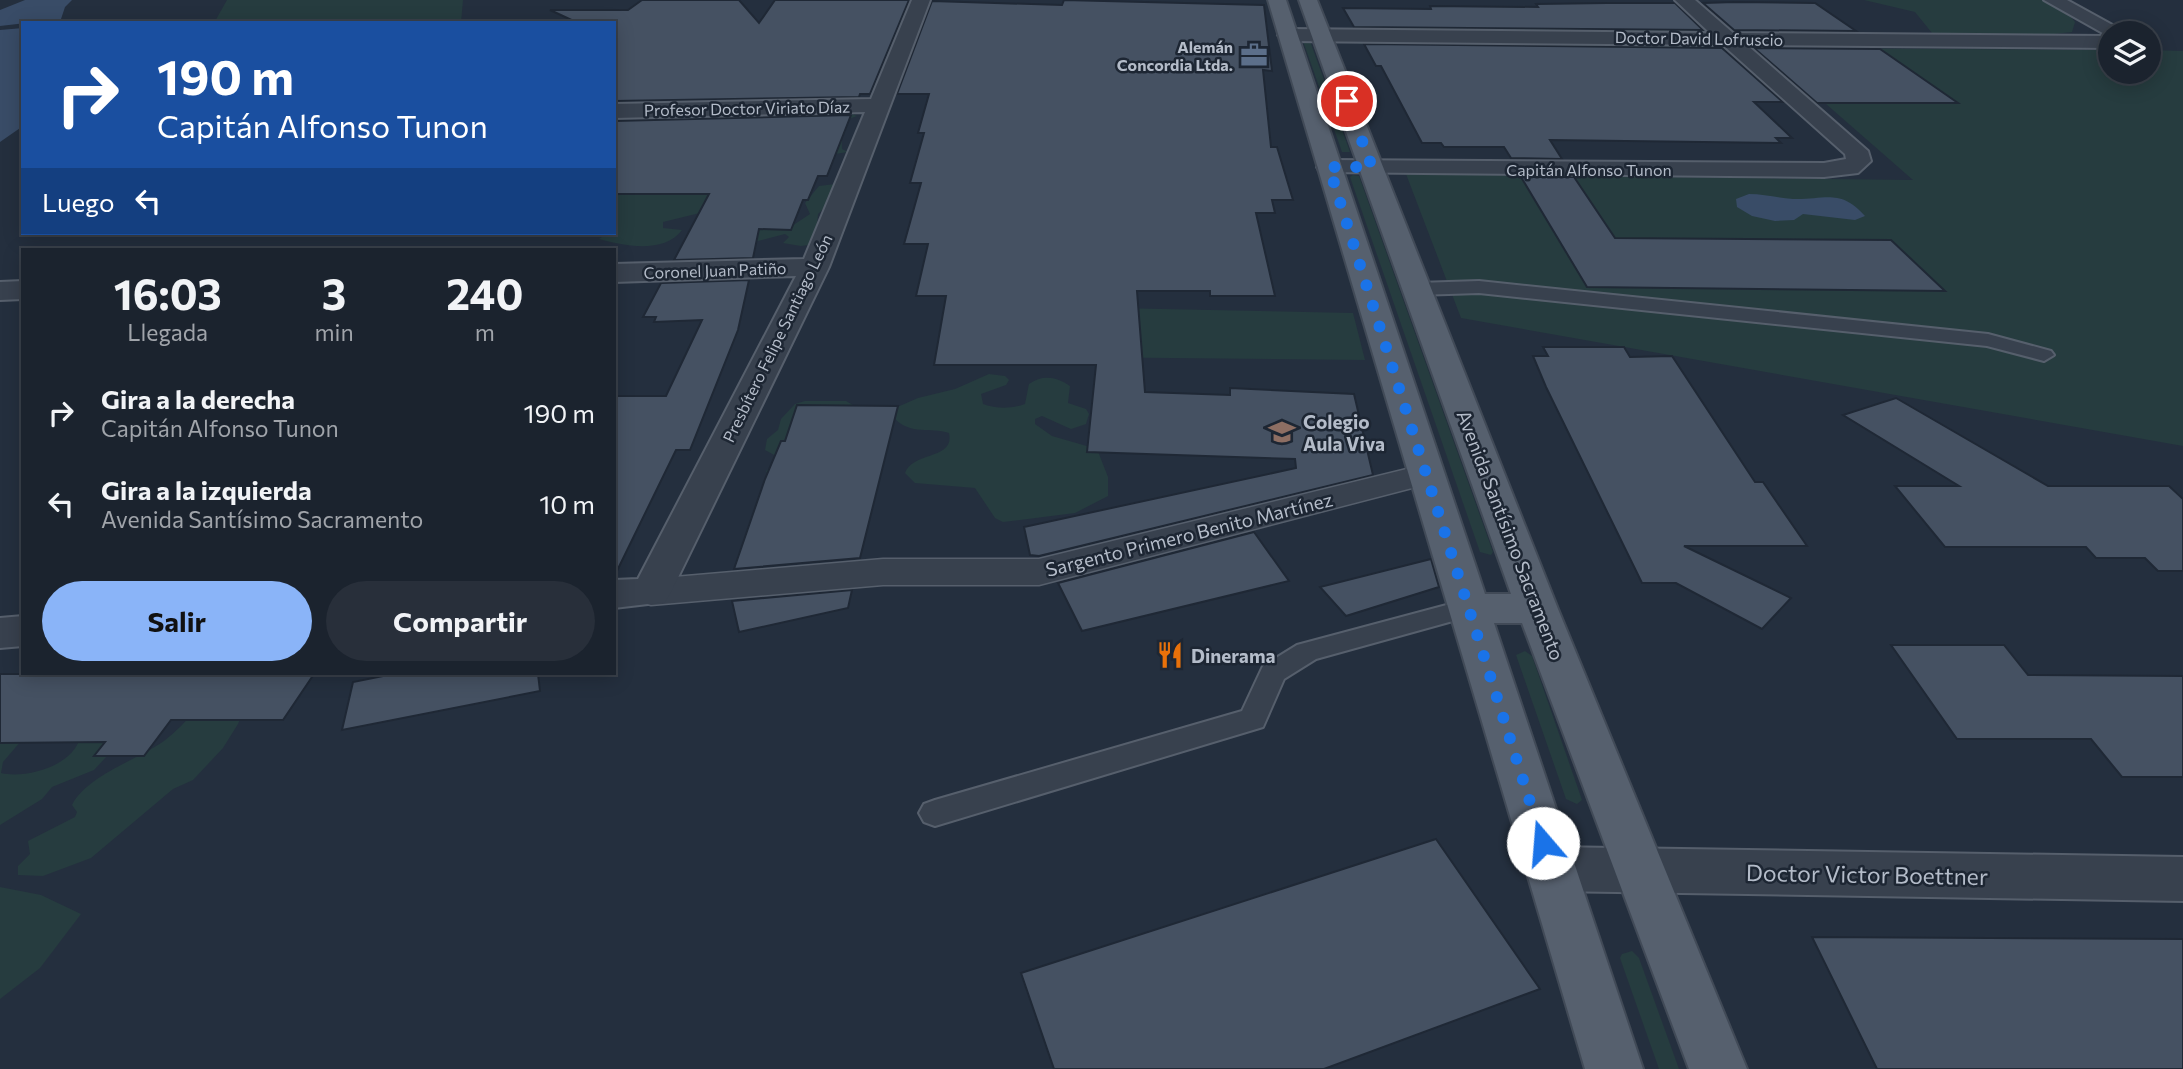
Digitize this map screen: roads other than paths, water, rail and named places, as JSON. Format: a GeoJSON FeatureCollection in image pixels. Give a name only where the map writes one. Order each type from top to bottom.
{"type":"FeatureCollection","features":[{"type":"Feature","properties":{"kind":"main road","name":"Avenida Santísimo Sacramento"},"geometry":{"type":"LineString","coordinates":[[1298,17],[1372,167],[1537,609],[1642,870],[1718,1069]]}},
{"type":"Feature","properties":{"kind":"main road"},"geometry":{"type":"LineString","coordinates":[[1298,17],[1329,167],[1614,1069]]}},
{"type":"Feature","properties":{"kind":"main road"},"geometry":{"type":"LineString","coordinates":[[1469,608],[1537,609]]}},
{"type":"Feature","properties":{"kind":"street","name":"Presbítero Felipe Santiago León"},"geometry":{"type":"LineString","coordinates":[[633,593],[815,267],[922,0]]}},
{"type":"Feature","properties":{"kind":"street"},"geometry":{"type":"LineString","coordinates":[[1684,0],[1731,38]]}},
{"type":"Feature","properties":{"kind":"street"},"geometry":{"type":"LineString","coordinates":[[2053,0],[2098,23]]}},
{"type":"Feature","properties":{"kind":"street","name":"Doctor David Lofruscio"},"geometry":{"type":"LineString","coordinates":[[1298,17],[1731,38],[2098,42]]}},
{"type":"Feature","properties":{"kind":"street","name":"Capitán Alfonso Tunon"},"geometry":{"type":"LineString","coordinates":[[1329,167],[1849,168],[1859,161],[1856,151],[1731,38]]}},
{"type":"Feature","properties":{"kind":"street","name":"Profesor Doctor Viriato Díaz"},"geometry":{"type":"LineString","coordinates":[[616,111],[880,105]]}},
{"type":"Feature","properties":{"kind":"street","name":"Coronel Juan Patiño"},"geometry":{"type":"LineString","coordinates":[[616,273],[815,267]]}},
{"type":"Feature","properties":{"kind":"street"},"geometry":{"type":"LineString","coordinates":[[0,291],[21,290]]}},
{"type":"Feature","properties":{"kind":"street","name":"Sargento Primero Benito Martínez"},"geometry":{"type":"LineString","coordinates":[[633,593],[883,572],[1039,572],[1427,474]]}},
{"type":"Feature","properties":{"kind":"street"},"geometry":{"type":"LineString","coordinates":[[0,633],[21,631]]}},
{"type":"Feature","properties":{"kind":"street","name":"Doctor Victor Boettner"},"geometry":{"type":"LineString","coordinates":[[1551,869],[2183,879]]}},
{"type":"Feature","properties":{"kind":"lane"},"geometry":{"type":"LineString","coordinates":[[1418,289],[1507,289],[1988,340],[2044,355]]}},
{"type":"Feature","properties":{"kind":"lane"},"geometry":{"type":"LineString","coordinates":[[935,813],[1253,719],[1273,673],[1307,652],[1469,608]]}},
{"type":"Feature","properties":{"kind":"water"},"geometry":{"type":"Polygon","coordinates":[[[25,0],[72,0],[65,7],[61,19],[21,21],[21,24],[0,26],[0,10],[25,0]]]}},
{"type":"Feature","properties":{"kind":"water"},"geometry":{"type":"Polygon","coordinates":[[[21,28],[21,127],[0,142],[0,30],[21,28]]]}},
{"type":"Feature","properties":{"kind":"water"},"geometry":{"type":"Polygon","coordinates":[[[1749,194],[1793,199],[1832,197],[1848,202],[1865,216],[1855,220],[1803,214],[1794,220],[1775,221],[1752,216],[1737,207],[1736,199],[1749,194]]]}},
{"type":"Feature","properties":{"kind":"place","name":"Alemán Concordia Ltda."},"geometry":{"type":"Point","coordinates":[1254,55]}},
{"type":"Feature","properties":{"kind":"place","name":"Colegio Aula Viva"},"geometry":{"type":"Point","coordinates":[1282,432]}},
{"type":"Feature","properties":{"kind":"place","name":"Dinerama"},"geometry":{"type":"Point","coordinates":[1170,655]}}]}
